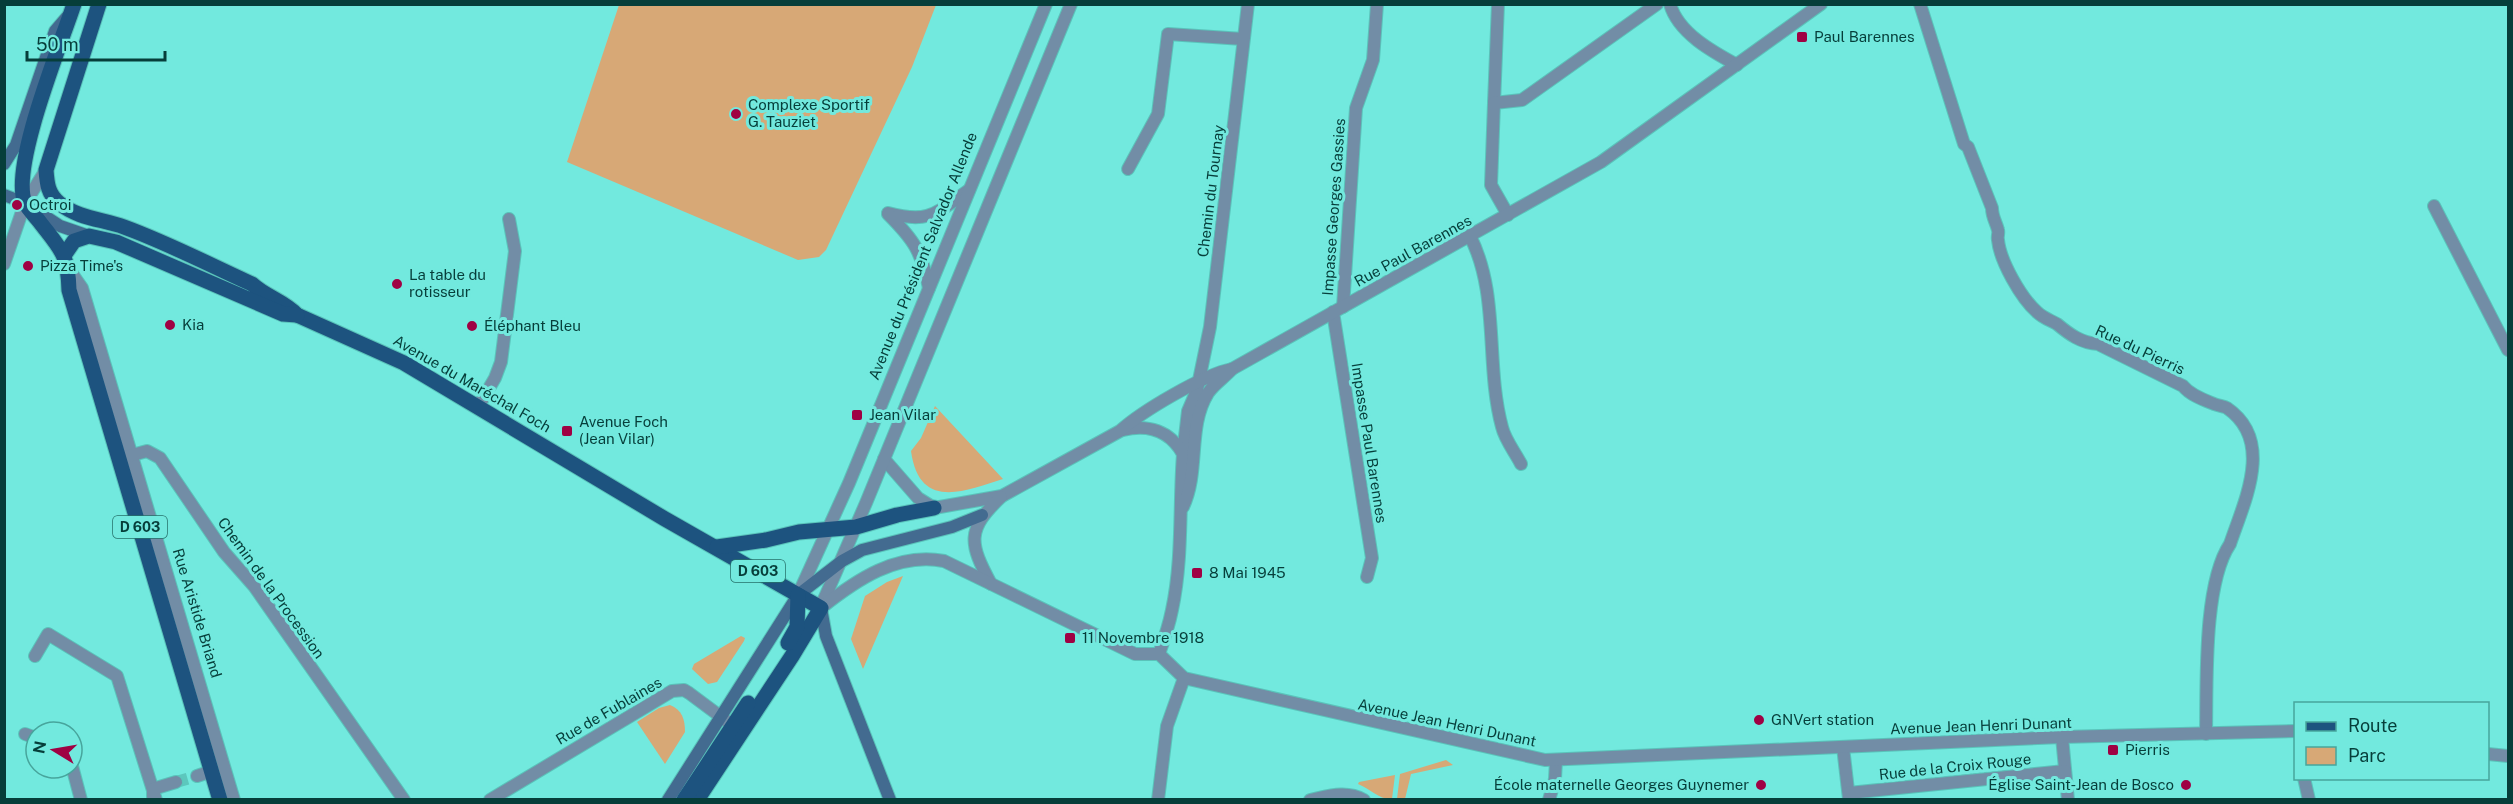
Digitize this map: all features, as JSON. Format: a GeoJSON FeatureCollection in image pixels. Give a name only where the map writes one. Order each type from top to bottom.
{"type":"FeatureCollection","features":[{"type":"Feature","properties":{"kind":"main road"},"geometry":{"type":"LineString","coordinates":[[46,170],[99,4]]}},
{"type":"Feature","properties":{"kind":"main road"},"geometry":{"type":"LineString","coordinates":[[4,164],[16,145],[55,31],[73,8]]}},
{"type":"Feature","properties":{"kind":"main road"},"geometry":{"type":"LineString","coordinates":[[66,261],[25,203],[22,176],[26,148],[73,8]]}},
{"type":"Feature","properties":{"kind":"main road","name":"Avenue du Maréchal Foch"},"geometry":{"type":"LineString","coordinates":[[46,170],[46,184],[52,196],[77,214],[124,226],[252,284],[260,291],[287,305],[297,315]]}},
{"type":"Feature","properties":{"kind":"main road","name":"Avenue du Maréchal Foch"},"geometry":{"type":"LineString","coordinates":[[4,195],[25,203],[60,226],[126,246],[283,314],[297,315],[404,363],[821,608]]}},
{"type":"Feature","properties":{"kind":"main road"},"geometry":{"type":"LineString","coordinates":[[66,261],[74,241],[90,236]]}},
{"type":"Feature","properties":{"kind":"main road","name":"Rue Aristide Briand"},"geometry":{"type":"LineString","coordinates":[[66,261],[69,290],[126,456],[220,800]]}},
{"type":"Feature","properties":{"kind":"main road"},"geometry":{"type":"LineString","coordinates":[[717,547],[766,540],[799,532],[856,527],[934,508]]}},
{"type":"Feature","properties":{"kind":"main road"},"geometry":{"type":"LineString","coordinates":[[684,800],[797,627],[798,595],[842,561],[862,550],[951,527],[982,514]]}},
{"type":"Feature","properties":{"kind":"main road"},"geometry":{"type":"LineString","coordinates":[[668,800],[732,725],[821,608]]}},
{"type":"Feature","properties":{"kind":"main road"},"geometry":{"type":"LineString","coordinates":[[821,608],[826,636],[890,800]]}},
{"type":"Feature","properties":{"kind":"main road"},"geometry":{"type":"LineString","coordinates":[[697,800],[732,725]]}},
{"type":"Feature","properties":{"kind":"street","name":"Avenue du Président Salvador Allende"},"geometry":{"type":"LineString","coordinates":[[798,595],[829,530],[1046,4]]}},
{"type":"Feature","properties":{"kind":"street"},"geometry":{"type":"LineString","coordinates":[[821,608],[1071,4]]}},
{"type":"Feature","properties":{"kind":"street","name":"Chemin du Tournay"},"geometry":{"type":"LineString","coordinates":[[1182,508],[1180,490],[1188,411],[1200,381],[1210,327],[1248,4]]}},
{"type":"Feature","properties":{"kind":"street","name":"Impasse Georges Gassies"},"geometry":{"type":"LineString","coordinates":[[1338,309],[1356,108],[1373,60],[1377,4]]}},
{"type":"Feature","properties":{"kind":"street"},"geometry":{"type":"LineString","coordinates":[[1498,4],[1491,185],[1508,215]]}},
{"type":"Feature","properties":{"kind":"street"},"geometry":{"type":"LineString","coordinates":[[1494,103],[1522,100],[1656,4]]}},
{"type":"Feature","properties":{"kind":"street"},"geometry":{"type":"LineString","coordinates":[[1670,4],[1692,37],[1714,53],[1737,65]]}},
{"type":"Feature","properties":{"kind":"street","name":"Rue du Pierris"},"geometry":{"type":"LineString","coordinates":[[1920,4],[1948,91],[1948,99],[1964,144],[1968,147],[1992,208],[1992,215],[1999,232],[1998,240],[2012,280],[2018,285],[2026,302],[2061,330],[2088,343],[2098,344],[2183,386],[2197,396],[2226,407],[2244,425],[2252,443],[2254,462],[2251,481],[2230,544],[2224,553],[2214,596],[2206,734]]}},
{"type":"Feature","properties":{"kind":"street","name":"Rue Paul Barennes"},"geometry":{"type":"LineString","coordinates":[[982,514],[1002,496],[1119,431],[1134,418],[1217,372],[1232,369],[1600,162],[1816,6]]}},
{"type":"Feature","properties":{"kind":"street"},"geometry":{"type":"LineString","coordinates":[[1128,169],[1158,114],[1168,34],[1244,39]]}},
{"type":"Feature","properties":{"kind":"street"},"geometry":{"type":"LineString","coordinates":[[4,264],[25,203],[46,170]]}},
{"type":"Feature","properties":{"kind":"street"},"geometry":{"type":"LineString","coordinates":[[929,288],[919,251],[914,242],[888,213],[910,219],[924,218],[942,211],[969,190]]}},
{"type":"Feature","properties":{"kind":"street"},"geometry":{"type":"LineString","coordinates":[[2434,206],[2508,350]]}},
{"type":"Feature","properties":{"kind":"street"},"geometry":{"type":"LineString","coordinates":[[478,407],[495,378],[501,362],[514,251],[509,219]]}},
{"type":"Feature","properties":{"kind":"street"},"geometry":{"type":"LineString","coordinates":[[1470,236],[1486,278],[1496,392],[1502,429],[1521,464]]}},
{"type":"Feature","properties":{"kind":"street","name":"Impasse Paul Barennes"},"geometry":{"type":"LineString","coordinates":[[1338,309],[1372,558],[1367,577]]}},
{"type":"Feature","properties":{"kind":"street"},"geometry":{"type":"LineString","coordinates":[[1159,654],[1173,610],[1182,508],[1190,491],[1198,417],[1210,390],[1232,369]]}},
{"type":"Feature","properties":{"kind":"street"},"geometry":{"type":"LineString","coordinates":[[1119,431],[1147,427],[1173,439],[1184,454]]}},
{"type":"Feature","properties":{"kind":"street","name":"Chemin de la Procession"},"geometry":{"type":"LineString","coordinates":[[126,456],[147,451],[160,458],[224,552],[254,586],[404,800]]}},
{"type":"Feature","properties":{"kind":"street","name":"Rue Aristide Briand"},"geometry":{"type":"LineString","coordinates":[[126,456],[234,800]]}},
{"type":"Feature","properties":{"kind":"street"},"geometry":{"type":"LineString","coordinates":[[884,459],[918,498],[934,508]]}},
{"type":"Feature","properties":{"kind":"street","name":"Rue Paul Barennes"},"geometry":{"type":"LineString","coordinates":[[934,508],[1002,496]]}},
{"type":"Feature","properties":{"kind":"street"},"geometry":{"type":"LineString","coordinates":[[982,514],[976,528],[975,552],[991,584]]}},
{"type":"Feature","properties":{"kind":"street"},"geometry":{"type":"LineString","coordinates":[[821,608],[847,587],[891,565],[919,558],[944,561],[1135,654],[1159,654],[1184,678],[1167,726],[1158,800]]}},
{"type":"Feature","properties":{"kind":"street"},"geometry":{"type":"LineString","coordinates":[[35,656],[48,634],[117,676],[154,796],[176,782]]}},
{"type":"Feature","properties":{"kind":"street","name":"Avenue Jean Henri Dunant"},"geometry":{"type":"LineString","coordinates":[[1184,678],[1530,758],[1556,760],[2062,737],[2294,732]]}},
{"type":"Feature","properties":{"kind":"street","name":"Rue de Fublaines"},"geometry":{"type":"LineString","coordinates":[[490,800],[672,691],[689,693],[732,725]]}},
{"type":"Feature","properties":{"kind":"street"},"geometry":{"type":"LineString","coordinates":[[2062,737],[2068,800]]}},
{"type":"Feature","properties":{"kind":"street"},"geometry":{"type":"LineString","coordinates":[[1843,747],[1849,796]]}},
{"type":"Feature","properties":{"kind":"street"},"geometry":{"type":"LineString","coordinates":[[2489,754],[2508,756]]}},
{"type":"Feature","properties":{"kind":"street"},"geometry":{"type":"LineString","coordinates":[[1549,800],[1555,779],[1556,760]]}},
{"type":"Feature","properties":{"kind":"street"},"geometry":{"type":"LineString","coordinates":[[197,776],[212,771]]}},
{"type":"Feature","properties":{"kind":"street","name":"Rue de la Croix Rouge"},"geometry":{"type":"LineString","coordinates":[[1849,796],[2065,771]]}},
{"type":"Feature","properties":{"kind":"street"},"geometry":{"type":"LineString","coordinates":[[76,780],[81,800]]}},
{"type":"Feature","properties":{"kind":"street"},"geometry":{"type":"LineString","coordinates":[[2304,780],[2309,800]]}},
{"type":"Feature","properties":{"kind":"street"},"geometry":{"type":"LineString","coordinates":[[1310,800],[1340,793],[1354,795],[1364,800]]}},
{"type":"Feature","properties":{"kind":"green space","name":"Complexe Sportif G. Tauziet"},"geometry":{"type":"Polygon","coordinates":[[[619,5],[936,5],[912,67],[826,250],[819,257],[798,260],[567,162],[619,5]]]}},
{"type":"Feature","properties":{"kind":"green space"},"geometry":{"type":"Polygon","coordinates":[[[935,406],[1003,479],[973,488],[945,492],[933,489],[923,482],[916,470],[911,451],[921,438],[935,406]]]}},
{"type":"Feature","properties":{"kind":"green space"},"geometry":{"type":"Polygon","coordinates":[[[903,576],[863,669],[851,639],[865,596],[887,582],[903,576]]]}},
{"type":"Feature","properties":{"kind":"green space"},"geometry":{"type":"Polygon","coordinates":[[[741,636],[745,638],[744,641],[717,682],[708,684],[692,669],[694,664],[741,636]]]}},
{"type":"Feature","properties":{"kind":"green space"},"geometry":{"type":"Polygon","coordinates":[[[670,705],[682,716],[685,732],[665,764],[637,722],[659,708],[670,705]]]}},
{"type":"Feature","properties":{"kind":"green space"},"geometry":{"type":"Polygon","coordinates":[[[1446,760],[1453,765],[1411,774],[1405,799],[1397,799],[1400,774],[1446,760]]]}},
{"type":"Feature","properties":{"kind":"green space"},"geometry":{"type":"Polygon","coordinates":[[[1395,775],[1392,799],[1379,796],[1358,784],[1359,782],[1395,775]]]}},
{"type":"Feature","properties":{"kind":"tunnel"},"geometry":{"type":"LineString","coordinates":[[176,782],[197,776]]}},
{"type":"Feature","properties":{"kind":"place","name":"Paul Barennes"},"geometry":{"type":"Point","coordinates":[1802,37]}},
{"type":"Feature","properties":{"kind":"place","name":"Complexe Sportif G. Tauziet"},"geometry":{"type":"Point","coordinates":[736,114]}},
{"type":"Feature","properties":{"kind":"place","name":"Octroi"},"geometry":{"type":"Point","coordinates":[17,205]}},
{"type":"Feature","properties":{"kind":"place","name":"Pizza Time's"},"geometry":{"type":"Point","coordinates":[28,266]}},
{"type":"Feature","properties":{"kind":"place","name":"La table du rotisseur"},"geometry":{"type":"Point","coordinates":[397,284]}},
{"type":"Feature","properties":{"kind":"place","name":"Kia"},"geometry":{"type":"Point","coordinates":[170,325]}},
{"type":"Feature","properties":{"kind":"place","name":"Éléphant Bleu"},"geometry":{"type":"Point","coordinates":[472,326]}},
{"type":"Feature","properties":{"kind":"place","name":"Jean Vilar"},"geometry":{"type":"Point","coordinates":[857,415]}},
{"type":"Feature","properties":{"kind":"place","name":"Avenue Foch (Jean Vilar)"},"geometry":{"type":"Point","coordinates":[567,431]}},
{"type":"Feature","properties":{"kind":"place","name":"8 Mai 1945"},"geometry":{"type":"Point","coordinates":[1197,573]}},
{"type":"Feature","properties":{"kind":"place","name":"11 Novembre 1918"},"geometry":{"type":"Point","coordinates":[1070,638]}},
{"type":"Feature","properties":{"kind":"place","name":"GNVert station"},"geometry":{"type":"Point","coordinates":[1759,720]}},
{"type":"Feature","properties":{"kind":"place","name":"Pierris"},"geometry":{"type":"Point","coordinates":[2113,750]}},
{"type":"Feature","properties":{"kind":"place","name":"École maternelle Georges Guynemer"},"geometry":{"type":"Point","coordinates":[1761,785]}},
{"type":"Feature","properties":{"kind":"place","name":"Église Saint-Jean de Bosco"},"geometry":{"type":"Point","coordinates":[2186,785]}}]}
